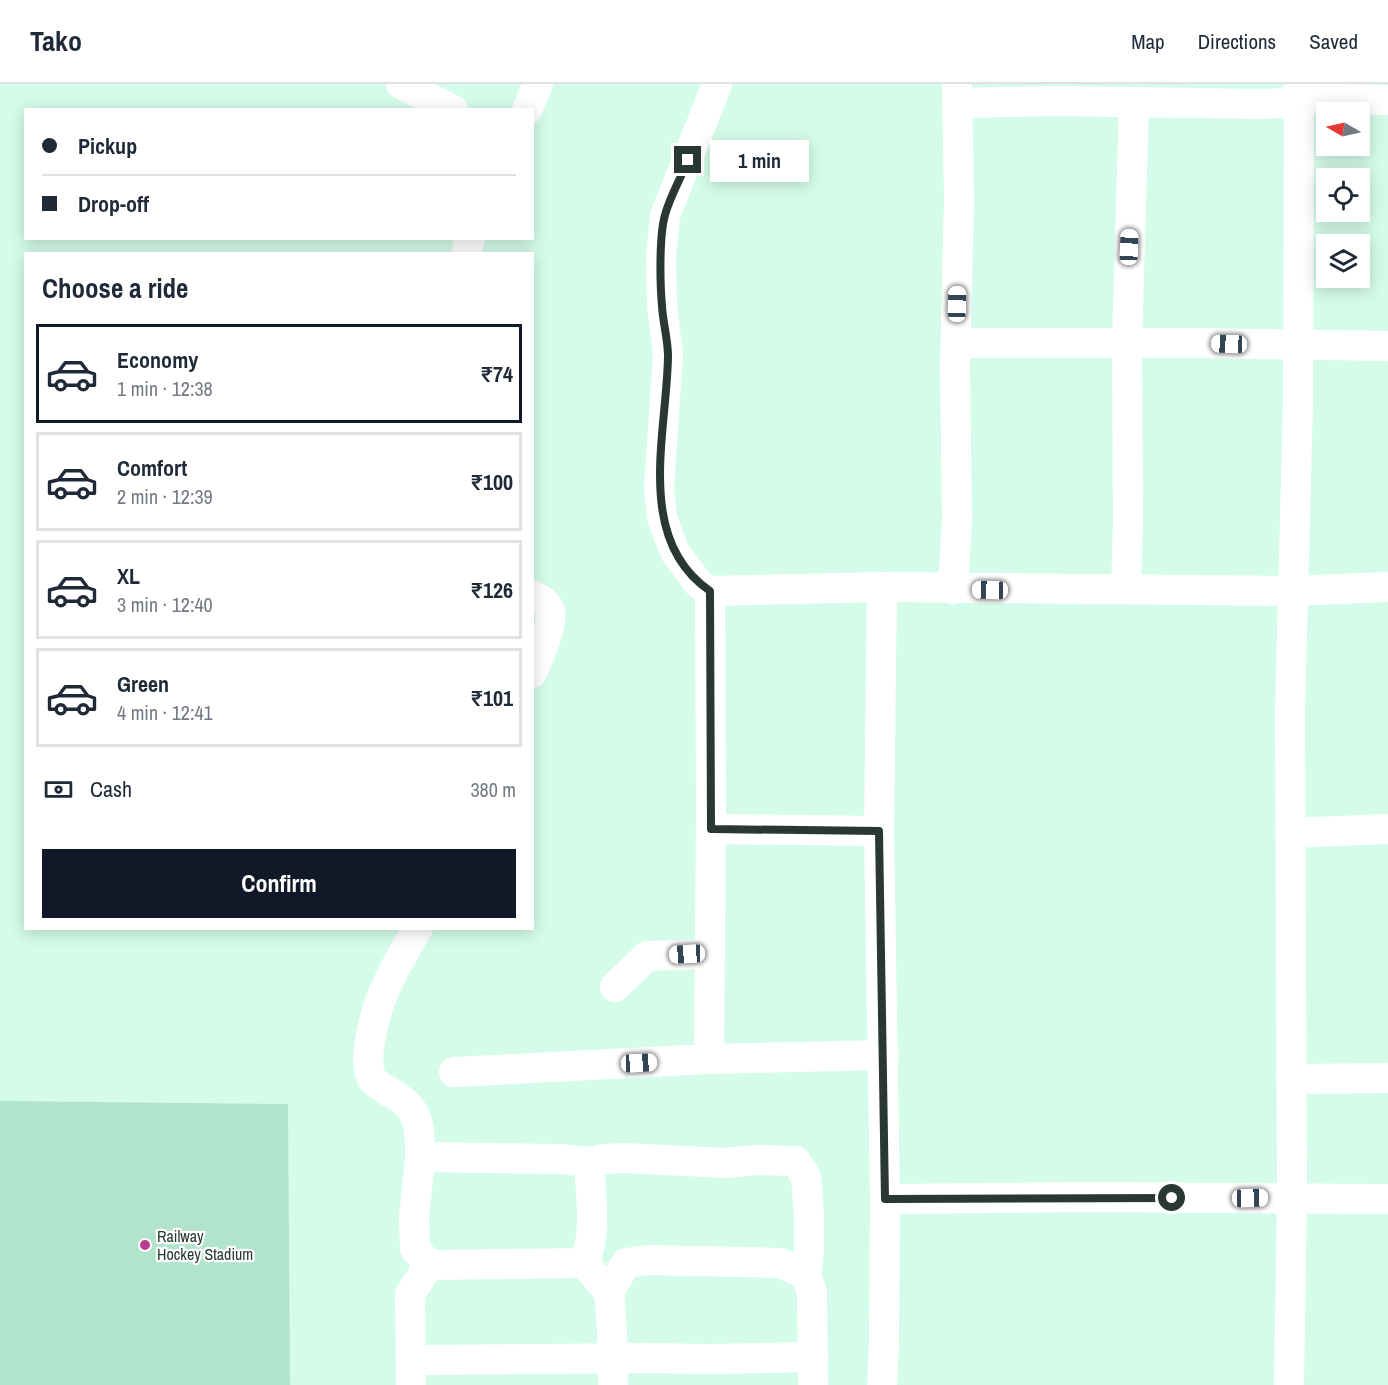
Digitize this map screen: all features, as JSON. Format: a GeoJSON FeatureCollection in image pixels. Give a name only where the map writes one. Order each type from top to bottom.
{"type":"FeatureCollection","features":[{"type":"Feature","properties":{"kind":"street"},"geometry":{"type":"LineString","coordinates":[[401,84],[449,108]]}},
{"type":"Feature","properties":{"kind":"street"},"geometry":{"type":"LineString","coordinates":[[528,108],[538,84]]}},
{"type":"Feature","properties":{"kind":"street"},"geometry":{"type":"LineString","coordinates":[[717,84],[665,216],[661,257],[662,305],[668,354],[659,488],[662,518],[675,552],[698,583],[710,591],[838,587],[1292,591],[1388,587]]}},
{"type":"Feature","properties":{"kind":"street"},"geometry":{"type":"LineString","coordinates":[[1290,1385],[1292,1197],[1290,833],[1292,591],[1299,345],[1297,241],[1299,91]]}},
{"type":"Feature","properties":{"kind":"street"},"geometry":{"type":"LineString","coordinates":[[953,589],[957,519],[955,367],[959,200],[957,94],[1058,101],[1282,103],[1299,91],[1388,100]]}},
{"type":"Feature","properties":{"kind":"street"},"geometry":{"type":"LineString","coordinates":[[1126,588],[1127,343],[1134,103]]}},
{"type":"Feature","properties":{"kind":"street"},"geometry":{"type":"LineString","coordinates":[[957,343],[1388,346]]}},
{"type":"Feature","properties":{"kind":"street"},"geometry":{"type":"LineString","coordinates":[[882,587],[879,831],[885,1199],[882,1385]]}},
{"type":"Feature","properties":{"kind":"street"},"geometry":{"type":"LineString","coordinates":[[709,1059],[710,591]]}},
{"type":"Feature","properties":{"kind":"street"},"geometry":{"type":"LineString","coordinates":[[534,596],[544,602],[550,610],[549,624],[534,662]]}},
{"type":"Feature","properties":{"kind":"street"},"geometry":{"type":"LineString","coordinates":[[711,829],[879,831]]}},
{"type":"Feature","properties":{"kind":"street"},"geometry":{"type":"LineString","coordinates":[[1290,833],[1388,829]]}},
{"type":"Feature","properties":{"kind":"street"},"geometry":{"type":"LineString","coordinates":[[417,930],[384,991],[368,1057],[368,1071],[373,1081],[409,1105],[416,1117],[420,1135],[420,1157],[414,1218],[415,1249],[429,1265],[584,1263],[609,1292]]}},
{"type":"Feature","properties":{"kind":"street"},"geometry":{"type":"LineString","coordinates":[[615,987],[647,956],[710,954]]}},
{"type":"Feature","properties":{"kind":"street"},"geometry":{"type":"LineString","coordinates":[[453,1072],[709,1059],[884,1055]]}},
{"type":"Feature","properties":{"kind":"street"},"geometry":{"type":"LineString","coordinates":[[1291,1079],[1388,1077]]}},
{"type":"Feature","properties":{"kind":"street"},"geometry":{"type":"LineString","coordinates":[[420,1157],[561,1159],[589,1162],[624,1158],[726,1163],[757,1160],[796,1161],[806,1177],[810,1215],[806,1275],[812,1292],[813,1371],[709,1359],[613,1372],[411,1372],[410,1294],[429,1265]]}},
{"type":"Feature","properties":{"kind":"street"},"geometry":{"type":"LineString","coordinates":[[584,1263],[590,1251],[589,1162]]}},
{"type":"Feature","properties":{"kind":"street"},"geometry":{"type":"LineString","coordinates":[[885,1199],[1292,1197],[1388,1199]]}},
{"type":"Feature","properties":{"kind":"street"},"geometry":{"type":"LineString","coordinates":[[613,1372],[609,1292],[626,1263],[647,1260],[781,1263],[806,1275]]}},
{"type":"Feature","properties":{"kind":"green space","name":"Railway Hockey Stadium"},"geometry":{"type":"Polygon","coordinates":[[[0,1101],[288,1104],[290,1385],[0,1385],[0,1101]]]}},
{"type":"Feature","properties":{"kind":"place","name":"Railway Hockey Stadium"},"geometry":{"type":"Point","coordinates":[145,1245]}},
{"type":"Feature","properties":{"kind":"route"},"geometry":{"type":"LineString","coordinates":[[688,160],[665,216],[661,257],[662,305],[668,354],[659,488],[662,518],[675,552],[698,583],[710,591],[711,829],[879,831],[885,1199],[1172,1198]]}}]}
